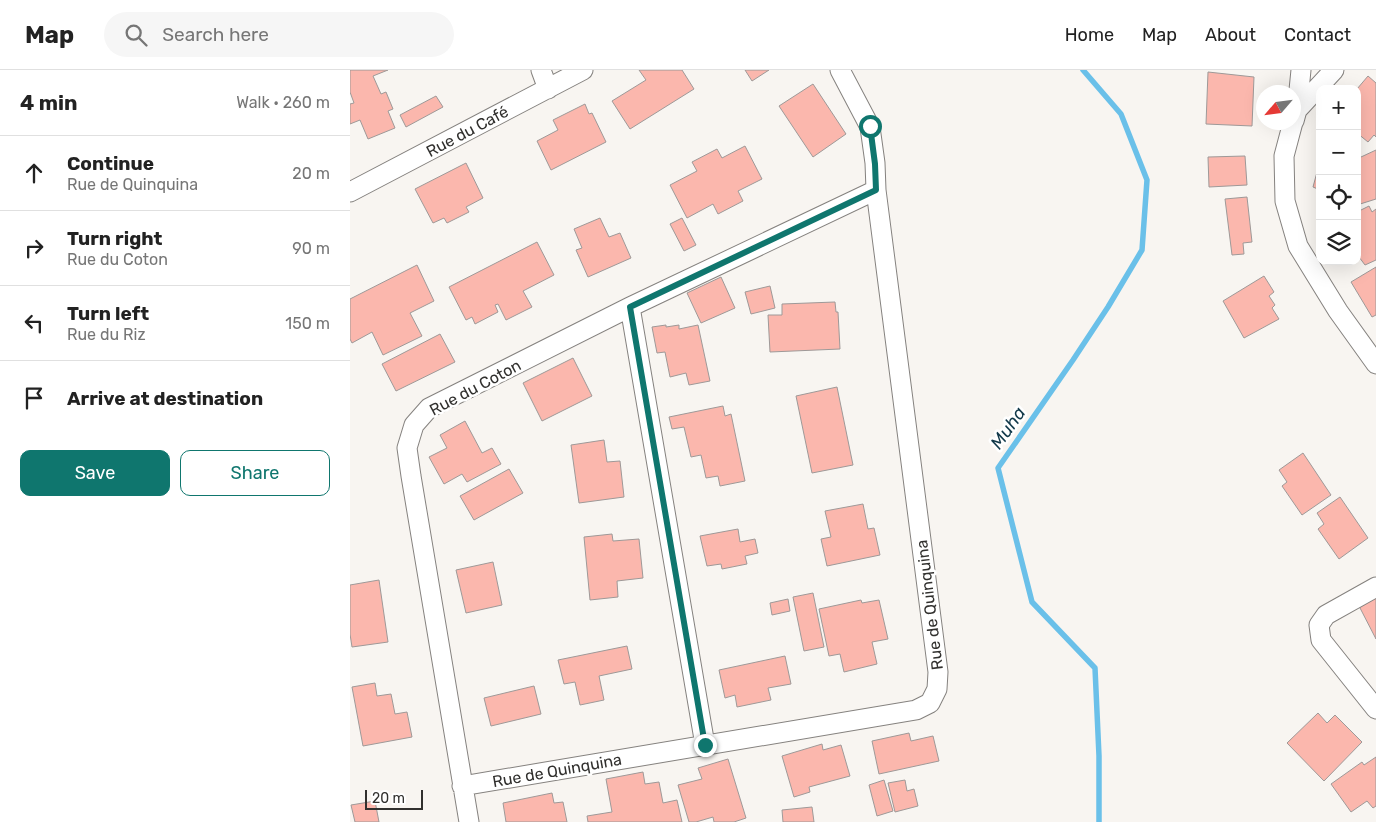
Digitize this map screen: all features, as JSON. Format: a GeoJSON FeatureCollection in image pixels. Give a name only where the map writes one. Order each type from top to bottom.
{"type":"FeatureCollection","features":[{"type":"Feature","properties":{"kind":"street"},"geometry":{"type":"LineString","coordinates":[[541,70],[548,89]]}},
{"type":"Feature","properties":{"kind":"street","name":"Rue du Café"},"geometry":{"type":"LineString","coordinates":[[350,192],[583,70]]}},
{"type":"Feature","properties":{"kind":"street","name":"Rue de Quinquina"},"geometry":{"type":"LineString","coordinates":[[462,786],[916,710],[930,704],[937,689],[938,672],[876,190],[870,126],[840,70]]}},
{"type":"Feature","properties":{"kind":"street"},"geometry":{"type":"LineString","coordinates":[[1299,85],[1301,70]]}},
{"type":"Feature","properties":{"kind":"street"},"geometry":{"type":"LineString","coordinates":[[1301,110],[1334,70]]}},
{"type":"Feature","properties":{"kind":"street"},"geometry":{"type":"LineString","coordinates":[[1291,130],[1284,156],[1285,201],[1298,246],[1338,311],[1376,364]]}},
{"type":"Feature","properties":{"kind":"street","name":"Rue du Coton"},"geometry":{"type":"LineString","coordinates":[[469,822],[407,448],[414,425],[430,408],[630,307],[876,190]]}},
{"type":"Feature","properties":{"kind":"street"},"geometry":{"type":"LineString","coordinates":[[630,307],[705,745]]}},
{"type":"Feature","properties":{"kind":"street"},"geometry":{"type":"LineString","coordinates":[[1376,587],[1326,615],[1319,625],[1321,640],[1376,709]]}},
{"type":"Feature","properties":{"kind":"building"},"geometry":{"type":"Polygon","coordinates":[[[350,70],[388,70],[373,76],[381,94],[386,92],[393,109],[388,111],[395,128],[368,139],[360,120],[350,124],[350,104],[354,103],[350,92],[350,70]]]}},
{"type":"Feature","properties":{"kind":"building"},"geometry":{"type":"Polygon","coordinates":[[[639,70],[682,70],[694,89],[630,129],[612,101],[646,80],[639,70]]]}},
{"type":"Feature","properties":{"kind":"building"},"geometry":{"type":"Polygon","coordinates":[[[745,70],[769,70],[752,81],[745,70]]]}},
{"type":"Feature","properties":{"kind":"building"},"geometry":{"type":"Polygon","coordinates":[[[1208,72],[1254,77],[1252,126],[1206,124],[1208,72]]]}},
{"type":"Feature","properties":{"kind":"building"},"geometry":{"type":"Polygon","coordinates":[[[1368,76],[1376,83],[1376,137],[1374,135],[1368,142],[1361,136],[1360,85],[1368,76]]]}},
{"type":"Feature","properties":{"kind":"building"},"geometry":{"type":"Polygon","coordinates":[[[813,84],[846,134],[813,157],[779,106],[813,84]]]}},
{"type":"Feature","properties":{"kind":"building"},"geometry":{"type":"Polygon","coordinates":[[[436,96],[443,107],[406,127],[400,115],[436,96]]]}},
{"type":"Feature","properties":{"kind":"building"},"geometry":{"type":"Polygon","coordinates":[[[585,104],[589,114],[592,113],[606,142],[551,170],[537,141],[558,130],[553,120],[585,104]]]}},
{"type":"Feature","properties":{"kind":"building"},"geometry":{"type":"Polygon","coordinates":[[[745,146],[762,179],[738,191],[743,201],[718,214],[713,204],[687,218],[670,185],[697,171],[692,162],[717,149],[722,158],[745,146]]]}},
{"type":"Feature","properties":{"kind":"building"},"geometry":{"type":"Polygon","coordinates":[[[1376,150],[1376,199],[1361,204],[1361,175],[1361,157],[1376,150]]]}},
{"type":"Feature","properties":{"kind":"building"},"geometry":{"type":"Polygon","coordinates":[[[1245,156],[1247,185],[1209,187],[1208,157],[1245,156]]]}},
{"type":"Feature","properties":{"kind":"building"},"geometry":{"type":"Polygon","coordinates":[[[466,163],[483,198],[466,207],[469,212],[447,223],[444,218],[433,223],[415,189],[466,163]]]}},
{"type":"Feature","properties":{"kind":"building"},"geometry":{"type":"Polygon","coordinates":[[[1316,176],[1316,188],[1313,187],[1316,176]]]}},
{"type":"Feature","properties":{"kind":"building"},"geometry":{"type":"Polygon","coordinates":[[[1247,197],[1252,242],[1243,243],[1244,254],[1232,255],[1225,199],[1247,197]]]}},
{"type":"Feature","properties":{"kind":"building"},"geometry":{"type":"Polygon","coordinates":[[[1369,206],[1372,212],[1376,209],[1376,260],[1365,265],[1361,260],[1361,210],[1369,206]]]}},
{"type":"Feature","properties":{"kind":"building"},"geometry":{"type":"Polygon","coordinates":[[[600,218],[609,237],[620,233],[631,258],[588,277],[576,250],[582,248],[574,229],[600,218]]]}},
{"type":"Feature","properties":{"kind":"building"},"geometry":{"type":"Polygon","coordinates":[[[682,218],[696,245],[684,251],[670,224],[682,218]]]}},
{"type":"Feature","properties":{"kind":"building"},"geometry":{"type":"Polygon","coordinates":[[[537,242],[554,275],[523,291],[532,307],[506,320],[498,304],[495,305],[498,312],[475,324],[472,317],[466,320],[449,287],[537,242]]]}},
{"type":"Feature","properties":{"kind":"building"},"geometry":{"type":"Polygon","coordinates":[[[417,265],[434,301],[410,313],[422,336],[383,355],[372,332],[352,343],[350,339],[350,299],[417,265]]]}},
{"type":"Feature","properties":{"kind":"building"},"geometry":{"type":"Polygon","coordinates":[[[1376,267],[1376,315],[1372,317],[1351,282],[1376,267]]]}},
{"type":"Feature","properties":{"kind":"building"},"geometry":{"type":"Polygon","coordinates":[[[1264,276],[1274,292],[1269,296],[1275,305],[1272,308],[1279,319],[1244,338],[1223,301],[1264,276]]]}},
{"type":"Feature","properties":{"kind":"building"},"geometry":{"type":"Polygon","coordinates":[[[721,277],[735,308],[701,323],[687,293],[721,277]]]}},
{"type":"Feature","properties":{"kind":"building"},"geometry":{"type":"Polygon","coordinates":[[[770,286],[775,308],[751,314],[745,292],[770,286]]]}},
{"type":"Feature","properties":{"kind":"building"},"geometry":{"type":"Polygon","coordinates":[[[835,302],[836,312],[838,312],[840,349],[770,352],[768,315],[782,315],[782,304],[835,302]]]}},
{"type":"Feature","properties":{"kind":"building"},"geometry":{"type":"Polygon","coordinates":[[[666,325],[666,327],[679,325],[679,329],[698,325],[710,381],[689,385],[686,373],[670,377],[665,352],[657,353],[652,327],[666,325]]]}},
{"type":"Feature","properties":{"kind":"building"},"geometry":{"type":"Polygon","coordinates":[[[440,334],[455,362],[396,391],[382,364],[440,334]]]}},
{"type":"Feature","properties":{"kind":"building"},"geometry":{"type":"Polygon","coordinates":[[[573,358],[592,396],[542,421],[523,383],[573,358]]]}},
{"type":"Feature","properties":{"kind":"building"},"geometry":{"type":"Polygon","coordinates":[[[837,387],[853,465],[812,473],[796,396],[837,387]]]}},
{"type":"Feature","properties":{"kind":"building"},"geometry":{"type":"Polygon","coordinates":[[[723,406],[725,416],[731,414],[745,481],[720,486],[718,476],[706,478],[701,455],[691,457],[684,427],[672,429],[669,417],[723,406]]]}},
{"type":"Feature","properties":{"kind":"building"},"geometry":{"type":"Polygon","coordinates":[[[465,421],[482,453],[492,448],[501,464],[467,482],[462,474],[444,484],[429,457],[447,448],[440,435],[465,421]]]}},
{"type":"Feature","properties":{"kind":"building"},"geometry":{"type":"Polygon","coordinates":[[[604,440],[607,462],[620,461],[624,497],[579,503],[571,445],[604,440]]]}},
{"type":"Feature","properties":{"kind":"building"},"geometry":{"type":"Polygon","coordinates":[[[1303,453],[1331,495],[1302,515],[1282,486],[1287,482],[1279,470],[1303,453]]]}},
{"type":"Feature","properties":{"kind":"building"},"geometry":{"type":"Polygon","coordinates":[[[509,469],[523,493],[474,520],[460,496],[509,469]]]}},
{"type":"Feature","properties":{"kind":"building"},"geometry":{"type":"Polygon","coordinates":[[[1340,497],[1368,538],[1339,559],[1318,529],[1324,524],[1317,513],[1340,497]]]}},
{"type":"Feature","properties":{"kind":"building"},"geometry":{"type":"Polygon","coordinates":[[[863,504],[868,529],[874,528],[880,555],[827,566],[821,539],[831,537],[825,511],[863,504]]]}},
{"type":"Feature","properties":{"kind":"building"},"geometry":{"type":"Polygon","coordinates":[[[738,529],[740,542],[755,539],[758,553],[745,556],[747,564],[722,569],[721,564],[707,566],[700,536],[738,529]]]}},
{"type":"Feature","properties":{"kind":"building"},"geometry":{"type":"Polygon","coordinates":[[[612,534],[613,541],[639,539],[643,578],[617,581],[618,597],[590,600],[584,537],[612,534]]]}},
{"type":"Feature","properties":{"kind":"building"},"geometry":{"type":"Polygon","coordinates":[[[493,562],[502,605],[466,613],[456,570],[493,562]]]}},
{"type":"Feature","properties":{"kind":"building"},"geometry":{"type":"Polygon","coordinates":[[[379,580],[388,642],[352,647],[350,634],[350,585],[379,580]]]}},
{"type":"Feature","properties":{"kind":"building"},"geometry":{"type":"Polygon","coordinates":[[[813,593],[824,647],[804,651],[793,597],[813,593]]]}},
{"type":"Feature","properties":{"kind":"building"},"geometry":{"type":"Polygon","coordinates":[[[1376,595],[1376,639],[1359,606],[1376,595]]]}},
{"type":"Feature","properties":{"kind":"building"},"geometry":{"type":"Polygon","coordinates":[[[788,599],[790,611],[772,615],[770,603],[788,599]]]}},
{"type":"Feature","properties":{"kind":"building"},"geometry":{"type":"Polygon","coordinates":[[[861,600],[862,603],[879,600],[888,639],[872,642],[877,664],[844,672],[840,654],[829,656],[819,609],[861,600]]]}},
{"type":"Feature","properties":{"kind":"building"},"geometry":{"type":"Polygon","coordinates":[[[627,646],[632,669],[599,676],[604,700],[580,705],[575,682],[564,684],[558,660],[627,646]]]}},
{"type":"Feature","properties":{"kind":"building"},"geometry":{"type":"Polygon","coordinates":[[[785,656],[791,684],[768,688],[771,700],[737,707],[735,695],[725,698],[719,670],[785,656]]]}},
{"type":"Feature","properties":{"kind":"building"},"geometry":{"type":"Polygon","coordinates":[[[375,683],[377,696],[391,694],[395,714],[407,712],[412,737],[363,746],[352,687],[375,683]]]}},
{"type":"Feature","properties":{"kind":"building"},"geometry":{"type":"Polygon","coordinates":[[[534,686],[541,714],[491,726],[484,698],[534,686]]]}},
{"type":"Feature","properties":{"kind":"building"},"geometry":{"type":"Polygon","coordinates":[[[1318,713],[1327,723],[1335,715],[1362,742],[1324,781],[1287,743],[1318,713]]]}},
{"type":"Feature","properties":{"kind":"building"},"geometry":{"type":"Polygon","coordinates":[[[909,733],[911,741],[933,736],[939,761],[879,774],[872,741],[909,733]]]}},
{"type":"Feature","properties":{"kind":"building"},"geometry":{"type":"Polygon","coordinates":[[[822,744],[823,750],[841,745],[850,776],[809,787],[810,792],[794,797],[782,756],[822,744]]]}},
{"type":"Feature","properties":{"kind":"building"},"geometry":{"type":"Polygon","coordinates":[[[1376,757],[1376,806],[1373,808],[1367,801],[1351,812],[1331,784],[1362,762],[1364,765],[1376,757]]]}},
{"type":"Feature","properties":{"kind":"building"},"geometry":{"type":"Polygon","coordinates":[[[728,759],[746,818],[734,822],[714,822],[713,817],[689,822],[678,785],[702,779],[698,768],[728,759]]]}},
{"type":"Feature","properties":{"kind":"building"},"geometry":{"type":"Polygon","coordinates":[[[643,772],[645,784],[659,782],[663,803],[677,800],[682,822],[588,822],[587,816],[612,812],[606,779],[643,772]]]}},
{"type":"Feature","properties":{"kind":"building"},"geometry":{"type":"Polygon","coordinates":[[[884,780],[893,811],[877,816],[869,785],[884,780]]]}},
{"type":"Feature","properties":{"kind":"building"},"geometry":{"type":"Polygon","coordinates":[[[905,780],[907,791],[914,789],[918,806],[895,812],[888,783],[905,780]]]}},
{"type":"Feature","properties":{"kind":"building"},"geometry":{"type":"Polygon","coordinates":[[[552,793],[554,803],[563,802],[567,822],[506,822],[503,803],[552,793]]]}},
{"type":"Feature","properties":{"kind":"building"},"geometry":{"type":"Polygon","coordinates":[[[375,801],[379,822],[355,822],[351,805],[375,801]]]}},
{"type":"Feature","properties":{"kind":"building"},"geometry":{"type":"Polygon","coordinates":[[[812,807],[814,822],[783,822],[782,810],[812,807]]]}},
{"type":"Feature","properties":{"kind":"waterway","name":"Muha"},"geometry":{"type":"LineString","coordinates":[[1083,70],[1121,114],[1147,180],[1142,250],[1073,360],[998,468],[1032,602],[1095,668],[1099,756],[1099,822]]}},
{"type":"Feature","properties":{"kind":"route"},"geometry":{"type":"LineString","coordinates":[[705,745],[630,307],[876,190],[870,126]]}}]}
